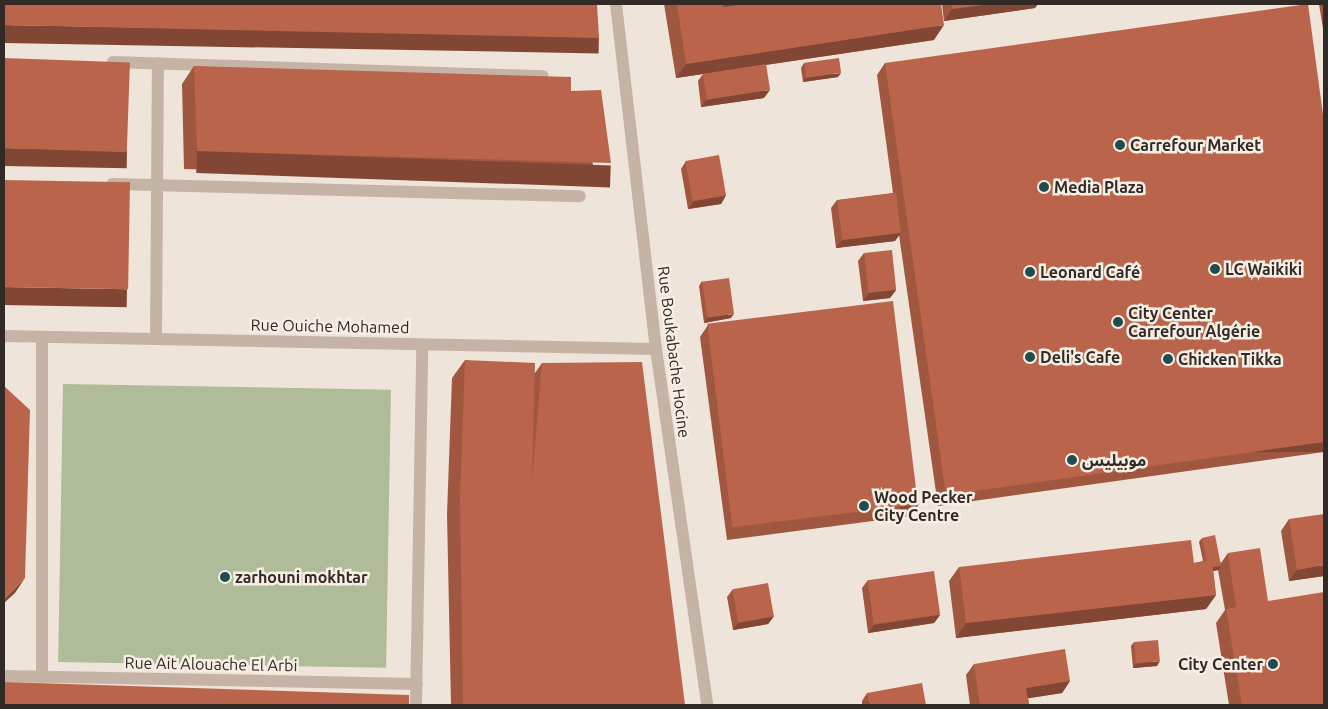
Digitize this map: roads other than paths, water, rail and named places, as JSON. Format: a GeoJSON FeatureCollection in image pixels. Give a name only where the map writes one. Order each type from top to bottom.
{"type":"FeatureCollection","features":[{"type":"Feature","properties":{"kind":"street","name":"Rue Boukabache Hocine"},"geometry":{"type":"LineString","coordinates":[[616,4],[656,349],[706,705]]}},
{"type":"Feature","properties":{"kind":"street"},"geometry":{"type":"LineString","coordinates":[[100,62],[543,76]]}},
{"type":"Feature","properties":{"kind":"street"},"geometry":{"type":"LineString","coordinates":[[156,339],[158,63]]}},
{"type":"Feature","properties":{"kind":"street"},"geometry":{"type":"LineString","coordinates":[[100,184],[580,196]]}},
{"type":"Feature","properties":{"kind":"street","name":"Rue Ouiche Mohamed"},"geometry":{"type":"LineString","coordinates":[[4,336],[656,349]]}},
{"type":"Feature","properties":{"kind":"street"},"geometry":{"type":"LineString","coordinates":[[42,337],[42,677]]}},
{"type":"Feature","properties":{"kind":"street"},"geometry":{"type":"LineString","coordinates":[[416,705],[422,344]]}},
{"type":"Feature","properties":{"kind":"street","name":"Rue Ait Alouache El Arbi"},"geometry":{"type":"LineString","coordinates":[[4,676],[417,684]]}},
{"type":"Feature","properties":{"kind":"place","name":"Carrefour Market"},"geometry":{"type":"Point","coordinates":[1120,145]}},
{"type":"Feature","properties":{"kind":"place","name":"Media Plaza"},"geometry":{"type":"Point","coordinates":[1044,187]}},
{"type":"Feature","properties":{"kind":"place","name":"LC Waikiki"},"geometry":{"type":"Point","coordinates":[1215,269]}},
{"type":"Feature","properties":{"kind":"place","name":"Leonard Café"},"geometry":{"type":"Point","coordinates":[1030,272]}},
{"type":"Feature","properties":{"kind":"place","name":"City Center Carrefour Algérie"},"geometry":{"type":"Point","coordinates":[1118,322]}},
{"type":"Feature","properties":{"kind":"place","name":"Deli's Cafe"},"geometry":{"type":"Point","coordinates":[1030,357]}},
{"type":"Feature","properties":{"kind":"place","name":"Chicken Tikka"},"geometry":{"type":"Point","coordinates":[1168,359]}},
{"type":"Feature","properties":{"kind":"place","name":"موبيليس"},"geometry":{"type":"Point","coordinates":[1072,460]}},
{"type":"Feature","properties":{"kind":"place","name":"Wood Pecker City Centre"},"geometry":{"type":"Point","coordinates":[864,506]}},
{"type":"Feature","properties":{"kind":"place","name":"zarhouni mokhtar"},"geometry":{"type":"Point","coordinates":[225,577]}},
{"type":"Feature","properties":{"kind":"place","name":"City Center"},"geometry":{"type":"Point","coordinates":[1273,664]}}]}
